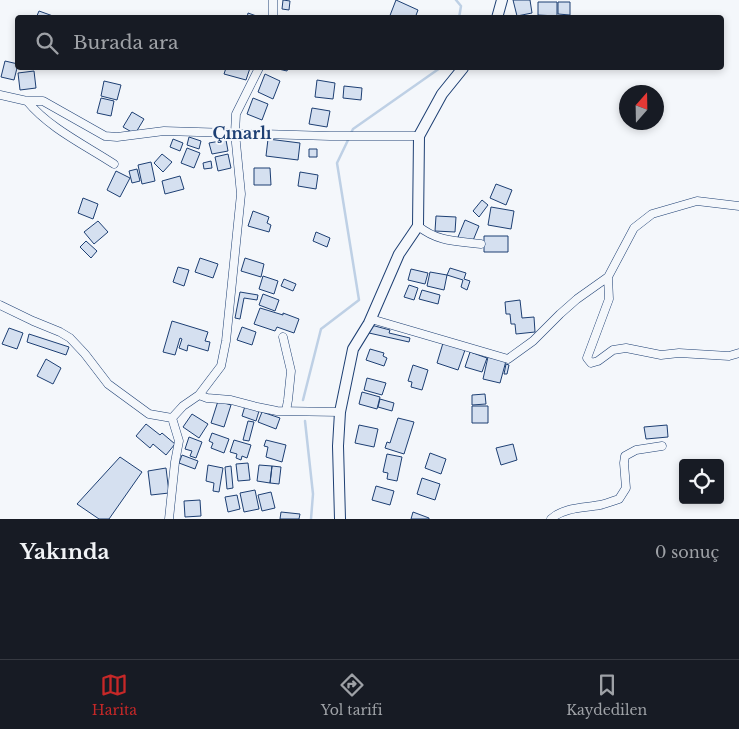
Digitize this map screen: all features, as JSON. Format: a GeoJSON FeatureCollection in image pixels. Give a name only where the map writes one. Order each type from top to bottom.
{"type":"FeatureCollection","features":[{"type":"Feature","properties":{"kind":"street"},"geometry":{"type":"LineString","coordinates":[[273,0],[273,15]]}},
{"type":"Feature","properties":{"kind":"street"},"geometry":{"type":"LineString","coordinates":[[498,15],[502,0]]}},
{"type":"Feature","properties":{"kind":"street"},"geometry":{"type":"LineString","coordinates":[[172,418],[183,406],[199,396],[221,366],[226,341],[241,194],[235,133],[236,114],[258,70]]}},
{"type":"Feature","properties":{"kind":"street"},"geometry":{"type":"LineString","coordinates":[[340,519],[338,446],[340,412],[353,349],[371,319],[399,254],[418,226],[419,136],[442,94],[461,70]]}},
{"type":"Feature","properties":{"kind":"street"},"geometry":{"type":"LineString","coordinates":[[0,95],[27,101],[43,102],[105,136],[117,137],[164,131],[330,136],[419,136]]}},
{"type":"Feature","properties":{"kind":"street"},"geometry":{"type":"LineString","coordinates":[[27,101],[35,111],[114,164]]}},
{"type":"Feature","properties":{"kind":"street"},"geometry":{"type":"LineString","coordinates":[[371,319],[508,359],[533,341],[577,299],[608,277],[634,228],[652,214],[697,201],[739,206]]}},
{"type":"Feature","properties":{"kind":"street"},"geometry":{"type":"LineString","coordinates":[[418,226],[430,236],[481,244]]}},
{"type":"Feature","properties":{"kind":"street"},"geometry":{"type":"LineString","coordinates":[[608,277],[608,299],[588,358],[591,363],[598,361],[613,350],[626,348],[662,355],[679,353],[729,356],[739,353]]}},
{"type":"Feature","properties":{"kind":"street"},"geometry":{"type":"LineString","coordinates":[[0,305],[70,338],[108,384],[149,414],[172,418]]}},
{"type":"Feature","properties":{"kind":"street"},"geometry":{"type":"LineString","coordinates":[[283,337],[291,371],[286,411]]}},
{"type":"Feature","properties":{"kind":"street"},"geometry":{"type":"LineString","coordinates":[[199,396],[231,400],[257,408],[286,411],[340,412]]}},
{"type":"Feature","properties":{"kind":"street"},"geometry":{"type":"LineString","coordinates":[[169,519],[179,441],[172,418]]}},
{"type":"Feature","properties":{"kind":"street"},"geometry":{"type":"LineString","coordinates":[[551,519],[569,509],[602,505],[619,499],[626,488],[624,463],[626,456],[636,450],[662,446]]}},
{"type":"Feature","properties":{"kind":"building"},"geometry":{"type":"Polygon","coordinates":[[[283,0],[290,1],[289,10],[282,9],[283,0]]]}},
{"type":"Feature","properties":{"kind":"building"},"geometry":{"type":"Polygon","coordinates":[[[396,0],[418,10],[416,15],[390,15],[396,0]]]}},
{"type":"Feature","properties":{"kind":"building"},"geometry":{"type":"Polygon","coordinates":[[[513,0],[530,0],[532,13],[517,15],[513,0]]]}},
{"type":"Feature","properties":{"kind":"building"},"geometry":{"type":"Polygon","coordinates":[[[538,2],[557,2],[557,15],[538,15],[538,2]]]}},
{"type":"Feature","properties":{"kind":"building"},"geometry":{"type":"Polygon","coordinates":[[[558,2],[570,2],[570,15],[558,14],[558,2]]]}},
{"type":"Feature","properties":{"kind":"building"},"geometry":{"type":"Polygon","coordinates":[[[39,11],[50,15],[37,15],[39,11]]]}},
{"type":"Feature","properties":{"kind":"building"},"geometry":{"type":"Polygon","coordinates":[[[5,61],[15,63],[16,70],[14,80],[1,77],[5,61]]]}},
{"type":"Feature","properties":{"kind":"building"},"geometry":{"type":"Polygon","coordinates":[[[225,70],[249,70],[246,80],[224,74],[225,70]]]}},
{"type":"Feature","properties":{"kind":"building"},"geometry":{"type":"Polygon","coordinates":[[[34,71],[36,88],[20,90],[18,73],[34,71]]]}},
{"type":"Feature","properties":{"kind":"building"},"geometry":{"type":"Polygon","coordinates":[[[265,74],[280,81],[273,99],[258,92],[265,74]]]}},
{"type":"Feature","properties":{"kind":"building"},"geometry":{"type":"Polygon","coordinates":[[[317,80],[335,83],[333,99],[315,97],[317,80]]]}},
{"type":"Feature","properties":{"kind":"building"},"geometry":{"type":"Polygon","coordinates":[[[104,81],[121,85],[117,100],[101,96],[104,81]]]}},
{"type":"Feature","properties":{"kind":"building"},"geometry":{"type":"Polygon","coordinates":[[[344,86],[362,88],[361,100],[343,98],[344,86]]]}},
{"type":"Feature","properties":{"kind":"building"},"geometry":{"type":"Polygon","coordinates":[[[101,98],[114,101],[111,116],[97,113],[101,98]]]}},
{"type":"Feature","properties":{"kind":"building"},"geometry":{"type":"Polygon","coordinates":[[[253,98],[268,104],[262,120],[247,114],[253,98]]]}},
{"type":"Feature","properties":{"kind":"building"},"geometry":{"type":"Polygon","coordinates":[[[312,108],[330,111],[327,127],[309,124],[312,108]]]}},
{"type":"Feature","properties":{"kind":"building"},"geometry":{"type":"Polygon","coordinates":[[[132,112],[144,119],[135,134],[123,127],[132,112]]]}},
{"type":"Feature","properties":{"kind":"building"},"geometry":{"type":"Polygon","coordinates":[[[189,137],[201,141],[199,149],[187,145],[189,137]]]}},
{"type":"Feature","properties":{"kind":"building"},"geometry":{"type":"Polygon","coordinates":[[[173,139],[183,143],[180,151],[170,147],[173,139]]]}},
{"type":"Feature","properties":{"kind":"building"},"geometry":{"type":"Polygon","coordinates":[[[268,139],[300,143],[298,160],[266,156],[268,139]]]}},
{"type":"Feature","properties":{"kind":"building"},"geometry":{"type":"Polygon","coordinates":[[[226,140],[228,151],[212,154],[209,143],[226,140]]]}},
{"type":"Feature","properties":{"kind":"building"},"geometry":{"type":"Polygon","coordinates":[[[187,148],[200,153],[194,168],[181,163],[187,148]]]}},
{"type":"Feature","properties":{"kind":"building"},"geometry":{"type":"Polygon","coordinates":[[[309,149],[317,149],[317,157],[309,157],[309,149]]]}},
{"type":"Feature","properties":{"kind":"building"},"geometry":{"type":"Polygon","coordinates":[[[162,154],[172,162],[163,172],[154,163],[162,154]]]}},
{"type":"Feature","properties":{"kind":"building"},"geometry":{"type":"Polygon","coordinates":[[[228,154],[231,168],[218,171],[215,157],[228,154]]]}},
{"type":"Feature","properties":{"kind":"building"},"geometry":{"type":"Polygon","coordinates":[[[211,161],[212,168],[204,169],[203,163],[211,161]]]}},
{"type":"Feature","properties":{"kind":"building"},"geometry":{"type":"Polygon","coordinates":[[[151,162],[155,181],[142,184],[138,165],[151,162]]]}},
{"type":"Feature","properties":{"kind":"building"},"geometry":{"type":"Polygon","coordinates":[[[254,168],[270,168],[271,185],[254,185],[254,168]]]}},
{"type":"Feature","properties":{"kind":"building"},"geometry":{"type":"Polygon","coordinates":[[[137,169],[140,181],[132,183],[129,171],[137,169]]]}},
{"type":"Feature","properties":{"kind":"building"},"geometry":{"type":"Polygon","coordinates":[[[116,171],[130,178],[120,197],[107,190],[116,171]]]}},
{"type":"Feature","properties":{"kind":"building"},"geometry":{"type":"Polygon","coordinates":[[[300,172],[318,175],[316,189],[298,186],[300,172]]]}},
{"type":"Feature","properties":{"kind":"building"},"geometry":{"type":"Polygon","coordinates":[[[180,176],[184,189],[165,194],[162,181],[180,176]]]}},
{"type":"Feature","properties":{"kind":"building"},"geometry":{"type":"Polygon","coordinates":[[[496,184],[512,190],[506,205],[490,198],[496,184]]]}},
{"type":"Feature","properties":{"kind":"building"},"geometry":{"type":"Polygon","coordinates":[[[83,198],[98,204],[93,219],[78,213],[83,198]]]}},
{"type":"Feature","properties":{"kind":"building"},"geometry":{"type":"Polygon","coordinates":[[[482,200],[488,205],[479,217],[473,211],[482,200]]]}},
{"type":"Feature","properties":{"kind":"building"},"geometry":{"type":"Polygon","coordinates":[[[491,207],[514,211],[511,229],[488,225],[491,207]]]}},
{"type":"Feature","properties":{"kind":"building"},"geometry":{"type":"Polygon","coordinates":[[[253,211],[269,217],[267,223],[271,225],[269,232],[248,226],[253,211]]]}},
{"type":"Feature","properties":{"kind":"building"},"geometry":{"type":"Polygon","coordinates":[[[436,216],[456,217],[455,232],[435,231],[436,216]]]}},
{"type":"Feature","properties":{"kind":"building"},"geometry":{"type":"Polygon","coordinates":[[[465,220],[479,226],[472,243],[458,237],[465,220]]]}},
{"type":"Feature","properties":{"kind":"building"},"geometry":{"type":"Polygon","coordinates":[[[98,221],[108,232],[94,244],[84,232],[98,221]]]}},
{"type":"Feature","properties":{"kind":"building"},"geometry":{"type":"Polygon","coordinates":[[[316,232],[330,238],[327,247],[313,241],[316,232]]]}},
{"type":"Feature","properties":{"kind":"building"},"geometry":{"type":"Polygon","coordinates":[[[484,236],[508,236],[508,252],[484,252],[484,236]]]}},
{"type":"Feature","properties":{"kind":"building"},"geometry":{"type":"Polygon","coordinates":[[[86,241],[97,251],[91,258],[80,247],[86,241]]]}},
{"type":"Feature","properties":{"kind":"building"},"geometry":{"type":"Polygon","coordinates":[[[200,258],[218,264],[213,278],[195,272],[200,258]]]}},
{"type":"Feature","properties":{"kind":"building"},"geometry":{"type":"Polygon","coordinates":[[[245,258],[264,264],[261,277],[241,271],[245,258]]]}},
{"type":"Feature","properties":{"kind":"building"},"geometry":{"type":"Polygon","coordinates":[[[178,267],[189,270],[184,286],[173,282],[178,267]]]}},
{"type":"Feature","properties":{"kind":"building"},"geometry":{"type":"Polygon","coordinates":[[[450,268],[466,273],[464,279],[470,281],[467,290],[461,287],[463,280],[447,275],[450,268]]]}},
{"type":"Feature","properties":{"kind":"building"},"geometry":{"type":"Polygon","coordinates":[[[411,269],[428,273],[425,284],[408,280],[411,269]]]}},
{"type":"Feature","properties":{"kind":"building"},"geometry":{"type":"Polygon","coordinates":[[[430,272],[447,275],[444,290],[427,286],[430,272]]]}},
{"type":"Feature","properties":{"kind":"building"},"geometry":{"type":"Polygon","coordinates":[[[263,276],[278,281],[274,294],[259,289],[263,276]]]}},
{"type":"Feature","properties":{"kind":"building"},"geometry":{"type":"Polygon","coordinates":[[[284,279],[296,284],[293,291],[281,286],[284,279]]]}},
{"type":"Feature","properties":{"kind":"building"},"geometry":{"type":"Polygon","coordinates":[[[409,285],[418,288],[414,300],[404,297],[409,285]]]}},
{"type":"Feature","properties":{"kind":"building"},"geometry":{"type":"Polygon","coordinates":[[[422,290],[440,295],[438,304],[419,299],[422,290]]]}},
{"type":"Feature","properties":{"kind":"building"},"geometry":{"type":"Polygon","coordinates":[[[240,292],[258,295],[257,300],[244,298],[240,319],[235,318],[240,292]]]}},
{"type":"Feature","properties":{"kind":"building"},"geometry":{"type":"Polygon","coordinates":[[[263,294],[279,300],[275,311],[259,305],[263,294]]]}},
{"type":"Feature","properties":{"kind":"building"},"geometry":{"type":"Polygon","coordinates":[[[520,300],[522,318],[534,317],[535,332],[516,334],[515,324],[511,324],[510,314],[506,314],[505,302],[520,300]]]}},
{"type":"Feature","properties":{"kind":"building"},"geometry":{"type":"Polygon","coordinates":[[[260,308],[299,319],[294,333],[277,327],[275,331],[254,324],[260,308]]]}},
{"type":"Feature","properties":{"kind":"building"},"geometry":{"type":"Polygon","coordinates":[[[172,321],[208,332],[205,341],[210,342],[208,351],[188,345],[187,351],[179,348],[182,339],[180,338],[175,355],[163,352],[172,321]]]}},
{"type":"Feature","properties":{"kind":"building"},"geometry":{"type":"Polygon","coordinates":[[[371,325],[390,330],[389,333],[410,338],[409,342],[369,333],[371,325]]]}},
{"type":"Feature","properties":{"kind":"building"},"geometry":{"type":"Polygon","coordinates":[[[242,327],[256,332],[252,345],[237,340],[242,327]]]}},
{"type":"Feature","properties":{"kind":"building"},"geometry":{"type":"Polygon","coordinates":[[[9,328],[23,333],[17,349],[2,344],[9,328]]]}},
{"type":"Feature","properties":{"kind":"building"},"geometry":{"type":"Polygon","coordinates":[[[29,334],[69,347],[66,355],[27,342],[29,334]]]}},
{"type":"Feature","properties":{"kind":"building"},"geometry":{"type":"Polygon","coordinates":[[[443,343],[465,350],[458,370],[437,363],[443,343]]]}},
{"type":"Feature","properties":{"kind":"building"},"geometry":{"type":"Polygon","coordinates":[[[370,349],[384,353],[383,356],[387,358],[384,366],[366,360],[370,349]]]}},
{"type":"Feature","properties":{"kind":"building"},"geometry":{"type":"Polygon","coordinates":[[[470,352],[487,358],[482,372],[465,367],[470,352]]]}},
{"type":"Feature","properties":{"kind":"building"},"geometry":{"type":"Polygon","coordinates":[[[488,357],[506,361],[500,383],[483,379],[488,357]]]}},
{"type":"Feature","properties":{"kind":"building"},"geometry":{"type":"Polygon","coordinates":[[[46,359],[61,368],[53,384],[37,376],[46,359]]]}},
{"type":"Feature","properties":{"kind":"building"},"geometry":{"type":"Polygon","coordinates":[[[506,364],[509,365],[507,374],[504,374],[506,364]]]}},
{"type":"Feature","properties":{"kind":"building"},"geometry":{"type":"Polygon","coordinates":[[[413,365],[428,370],[422,390],[411,387],[412,382],[408,381],[413,365]]]}},
{"type":"Feature","properties":{"kind":"building"},"geometry":{"type":"Polygon","coordinates":[[[367,378],[386,383],[382,395],[364,390],[367,378]]]}},
{"type":"Feature","properties":{"kind":"building"},"geometry":{"type":"Polygon","coordinates":[[[362,392],[380,397],[377,409],[359,404],[362,392]]]}},
{"type":"Feature","properties":{"kind":"building"},"geometry":{"type":"Polygon","coordinates":[[[485,394],[486,404],[472,405],[472,395],[485,394]]]}},
{"type":"Feature","properties":{"kind":"building"},"geometry":{"type":"Polygon","coordinates":[[[380,399],[394,403],[392,411],[378,407],[380,399]]]}},
{"type":"Feature","properties":{"kind":"building"},"geometry":{"type":"Polygon","coordinates":[[[218,401],[231,405],[224,427],[211,423],[218,401]]]}},
{"type":"Feature","properties":{"kind":"building"},"geometry":{"type":"Polygon","coordinates":[[[245,406],[259,411],[256,421],[242,416],[245,406]]]}},
{"type":"Feature","properties":{"kind":"building"},"geometry":{"type":"Polygon","coordinates":[[[472,406],[488,406],[488,423],[472,423],[472,406]]]}},
{"type":"Feature","properties":{"kind":"building"},"geometry":{"type":"Polygon","coordinates":[[[262,412],[280,418],[276,429],[258,422],[262,412]]]}},
{"type":"Feature","properties":{"kind":"building"},"geometry":{"type":"Polygon","coordinates":[[[192,414],[208,424],[199,438],[183,427],[192,414]]]}},
{"type":"Feature","properties":{"kind":"building"},"geometry":{"type":"Polygon","coordinates":[[[398,418],[414,422],[404,454],[385,448],[387,442],[390,443],[398,418]]]}},
{"type":"Feature","properties":{"kind":"building"},"geometry":{"type":"Polygon","coordinates":[[[248,421],[254,422],[249,441],[243,440],[248,421]]]}},
{"type":"Feature","properties":{"kind":"building"},"geometry":{"type":"Polygon","coordinates":[[[146,424],[160,435],[162,433],[175,444],[166,455],[153,444],[150,448],[136,436],[146,424]]]}},
{"type":"Feature","properties":{"kind":"building"},"geometry":{"type":"Polygon","coordinates":[[[359,425],[378,429],[374,447],[355,443],[359,425]]]}},
{"type":"Feature","properties":{"kind":"building"},"geometry":{"type":"Polygon","coordinates":[[[667,425],[668,437],[646,439],[644,427],[667,425]]]}},
{"type":"Feature","properties":{"kind":"building"},"geometry":{"type":"Polygon","coordinates":[[[212,433],[229,439],[224,453],[211,448],[213,443],[209,441],[212,433]]]}},
{"type":"Feature","properties":{"kind":"building"},"geometry":{"type":"Polygon","coordinates":[[[189,437],[202,442],[196,458],[190,456],[192,451],[185,449],[189,437]]]}},
{"type":"Feature","properties":{"kind":"building"},"geometry":{"type":"Polygon","coordinates":[[[234,440],[251,445],[247,458],[242,456],[241,460],[236,458],[237,454],[230,452],[234,440]]]}},
{"type":"Feature","properties":{"kind":"building"},"geometry":{"type":"Polygon","coordinates":[[[266,440],[286,445],[282,462],[266,457],[268,447],[264,446],[266,440]]]}},
{"type":"Feature","properties":{"kind":"building"},"geometry":{"type":"Polygon","coordinates":[[[513,444],[517,460],[501,465],[496,448],[513,444]]]}},
{"type":"Feature","properties":{"kind":"building"},"geometry":{"type":"Polygon","coordinates":[[[430,453],[446,459],[441,474],[425,468],[430,453]]]}},
{"type":"Feature","properties":{"kind":"building"},"geometry":{"type":"Polygon","coordinates":[[[387,454],[402,457],[397,481],[387,479],[388,473],[383,472],[387,454]]]}},
{"type":"Feature","properties":{"kind":"building"},"geometry":{"type":"Polygon","coordinates":[[[182,455],[198,461],[195,469],[179,463],[182,455]]]}},
{"type":"Feature","properties":{"kind":"building"},"geometry":{"type":"Polygon","coordinates":[[[120,457],[142,472],[109,519],[99,519],[77,504],[120,457]]]}},
{"type":"Feature","properties":{"kind":"building"},"geometry":{"type":"Polygon","coordinates":[[[248,463],[250,480],[238,481],[236,464],[248,463]]]}},
{"type":"Feature","properties":{"kind":"building"},"geometry":{"type":"Polygon","coordinates":[[[208,465],[223,468],[219,492],[213,491],[214,483],[206,481],[208,465]]]}},
{"type":"Feature","properties":{"kind":"building"},"geometry":{"type":"Polygon","coordinates":[[[259,465],[272,466],[270,483],[257,481],[259,465]]]}},
{"type":"Feature","properties":{"kind":"building"},"geometry":{"type":"Polygon","coordinates":[[[231,466],[233,488],[227,489],[225,467],[231,466]]]}},
{"type":"Feature","properties":{"kind":"building"},"geometry":{"type":"Polygon","coordinates":[[[272,466],[281,467],[279,484],[270,483],[272,466]]]}},
{"type":"Feature","properties":{"kind":"building"},"geometry":{"type":"Polygon","coordinates":[[[166,468],[169,493],[151,495],[148,471],[166,468]]]}},
{"type":"Feature","properties":{"kind":"building"},"geometry":{"type":"Polygon","coordinates":[[[422,478],[440,484],[435,500],[417,494],[422,478]]]}},
{"type":"Feature","properties":{"kind":"building"},"geometry":{"type":"Polygon","coordinates":[[[376,486],[394,491],[390,505],[372,500],[376,486]]]}},
{"type":"Feature","properties":{"kind":"building"},"geometry":{"type":"Polygon","coordinates":[[[255,490],[259,509],[244,512],[240,493],[255,490]]]}},
{"type":"Feature","properties":{"kind":"building"},"geometry":{"type":"Polygon","coordinates":[[[271,492],[275,508],[262,511],[258,495],[271,492]]]}},
{"type":"Feature","properties":{"kind":"building"},"geometry":{"type":"Polygon","coordinates":[[[237,495],[240,509],[228,512],[225,497],[237,495]]]}},
{"type":"Feature","properties":{"kind":"building"},"geometry":{"type":"Polygon","coordinates":[[[200,500],[201,516],[185,517],[184,501],[200,500]]]}},
{"type":"Feature","properties":{"kind":"building"},"geometry":{"type":"Polygon","coordinates":[[[281,512],[300,514],[299,519],[280,519],[281,512]]]}},
{"type":"Feature","properties":{"kind":"building"},"geometry":{"type":"Polygon","coordinates":[[[413,512],[429,518],[429,519],[411,519],[413,512]]]}},
{"type":"Feature","properties":{"kind":"waterway"},"geometry":{"type":"LineString","coordinates":[[456,0],[461,6],[460,15]]}},
{"type":"Feature","properties":{"kind":"waterway"},"geometry":{"type":"LineString","coordinates":[[351,133],[353,129],[437,70]]}},
{"type":"Feature","properties":{"kind":"waterway"},"geometry":{"type":"LineString","coordinates":[[303,400],[321,329],[359,300],[337,163],[349,138]]}},
{"type":"Feature","properties":{"kind":"waterway"},"geometry":{"type":"LineString","coordinates":[[305,421],[313,494],[311,519]]}},
{"type":"Feature","properties":{"kind":"district","name":"Çınarlı"},"geometry":{"type":"Point","coordinates":[242,133]}}]}
